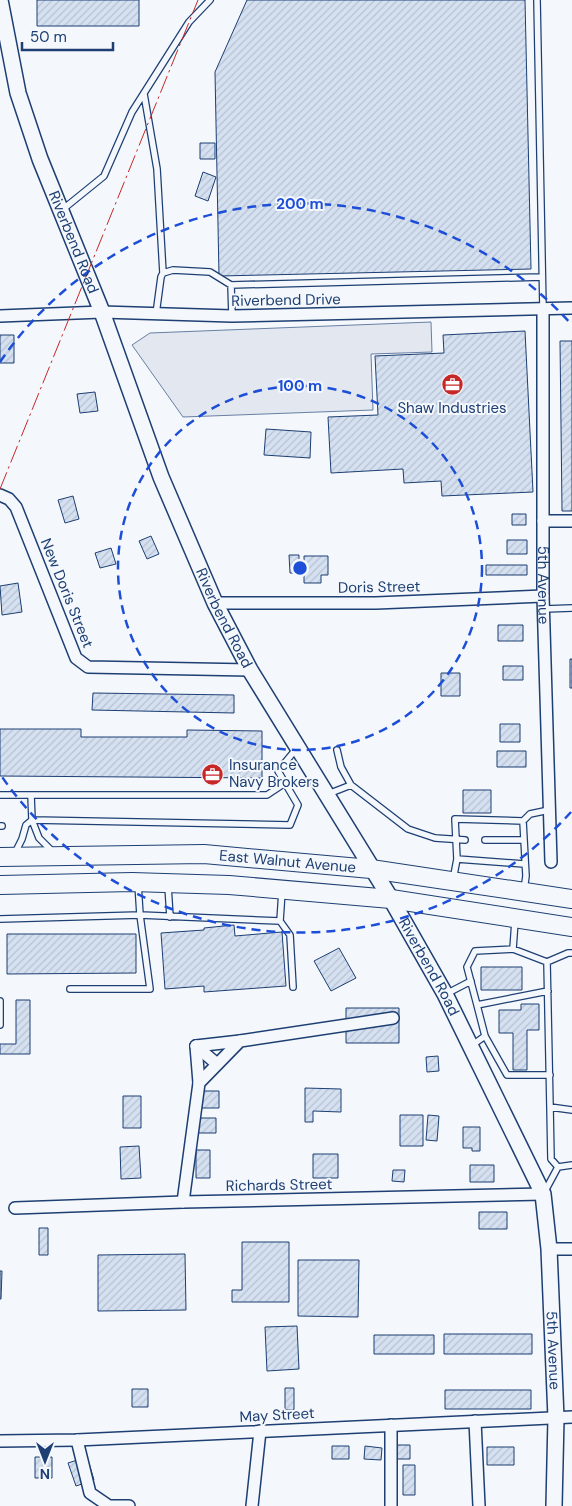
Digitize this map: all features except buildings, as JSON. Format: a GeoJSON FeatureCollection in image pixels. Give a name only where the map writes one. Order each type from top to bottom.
{"type":"FeatureCollection","features":[{"type":"Feature","properties":{"kind":"main road","name":"East Walnut Avenue"},"geometry":{"type":"LineString","coordinates":[[6,857],[204,854],[371,869],[572,899]]}},
{"type":"Feature","properties":{"kind":"main road","name":"East Walnut Avenue"},"geometry":{"type":"LineString","coordinates":[[0,885],[138,882],[229,885],[391,899],[572,927]]}},
{"type":"Feature","properties":{"kind":"street","name":"Riverbend Road"},"geometry":{"type":"LineString","coordinates":[[0,0],[18,93],[37,151],[102,312],[161,477],[215,603],[250,670],[391,899],[445,994],[543,1194]]}},
{"type":"Feature","properties":{"kind":"street","name":"Riverbend Drive"},"geometry":{"type":"LineString","coordinates":[[0,316],[102,312],[232,316],[572,308]]}},
{"type":"Feature","properties":{"kind":"street","name":"5th Avenue"},"geometry":{"type":"LineString","coordinates":[[543,309],[544,609],[551,862]]}},
{"type":"Feature","properties":{"kind":"street","name":"New Doris Street"},"geometry":{"type":"LineString","coordinates":[[0,495],[9,499],[16,507],[76,658],[88,667],[250,670]]}},
{"type":"Feature","properties":{"kind":"street"},"geometry":{"type":"LineString","coordinates":[[543,520],[572,521]]}},
{"type":"Feature","properties":{"kind":"street","name":"Doris Street"},"geometry":{"type":"LineString","coordinates":[[215,603],[376,602],[544,596]]}},
{"type":"Feature","properties":{"kind":"street"},"geometry":{"type":"LineString","coordinates":[[196,1046],[393,1018]]}},
{"type":"Feature","properties":{"kind":"street"},"geometry":{"type":"LineString","coordinates":[[199,1083],[240,1041]]}},
{"type":"Feature","properties":{"kind":"street"},"geometry":{"type":"LineString","coordinates":[[196,1046],[217,1064]]}},
{"type":"Feature","properties":{"kind":"street"},"geometry":{"type":"LineString","coordinates":[[183,1202],[199,1083],[196,1046]]}},
{"type":"Feature","properties":{"kind":"street","name":"5th Avenue"},"geometry":{"type":"LineString","coordinates":[[543,1194],[550,1248],[556,1418],[554,1506]]}},
{"type":"Feature","properties":{"kind":"street","name":"Richards Street"},"geometry":{"type":"LineString","coordinates":[[15,1208],[183,1202],[543,1194]]}},
{"type":"Feature","properties":{"kind":"street"},"geometry":{"type":"LineString","coordinates":[[550,1248],[572,1249]]}},
{"type":"Feature","properties":{"kind":"street","name":"May Street"},"geometry":{"type":"LineString","coordinates":[[0,1441],[77,1440],[572,1417]]}},
{"type":"Feature","properties":{"kind":"street"},"geometry":{"type":"LineString","coordinates":[[475,1421],[478,1506]]}},
{"type":"Feature","properties":{"kind":"street"},"geometry":{"type":"LineString","coordinates":[[390,1506],[391,1425]]}},
{"type":"Feature","properties":{"kind":"street"},"geometry":{"type":"LineString","coordinates":[[252,1506],[260,1431]]}},
{"type":"Feature","properties":{"kind":"street"},"geometry":{"type":"LineString","coordinates":[[77,1440],[90,1493],[109,1506],[129,1506]]}},
{"type":"Feature","properties":{"kind":"lane"},"geometry":{"type":"LineString","coordinates":[[61,211],[104,176],[132,112],[189,22],[210,0]]}},
{"type":"Feature","properties":{"kind":"lane"},"geometry":{"type":"LineString","coordinates":[[537,0],[543,309]]}},
{"type":"Feature","properties":{"kind":"lane"},"geometry":{"type":"LineString","coordinates":[[144,94],[157,169],[163,273],[156,314]]}},
{"type":"Feature","properties":{"kind":"lane"},"geometry":{"type":"LineString","coordinates":[[163,273],[173,270],[210,272],[230,285],[542,277]]}},
{"type":"Feature","properties":{"kind":"lane"},"geometry":{"type":"LineString","coordinates":[[230,285],[232,316]]}},
{"type":"Feature","properties":{"kind":"lane"},"geometry":{"type":"LineString","coordinates":[[544,609],[572,608]]}},
{"type":"Feature","properties":{"kind":"lane"},"geometry":{"type":"LineString","coordinates":[[6,857],[22,839],[26,826],[32,820],[290,826],[298,805],[278,771],[297,748]]}},
{"type":"Feature","properties":{"kind":"lane"},"geometry":{"type":"LineString","coordinates":[[337,750],[341,767],[352,785],[408,829],[435,838],[465,840]]}},
{"type":"Feature","properties":{"kind":"lane"},"geometry":{"type":"LineString","coordinates":[[0,795],[268,795],[285,783]]}},
{"type":"Feature","properties":{"kind":"lane"},"geometry":{"type":"LineString","coordinates":[[326,794],[352,785]]}},
{"type":"Feature","properties":{"kind":"lane"},"geometry":{"type":"LineString","coordinates":[[31,795],[32,820],[39,838],[57,856]]}},
{"type":"Feature","properties":{"kind":"lane"},"geometry":{"type":"LineString","coordinates":[[453,881],[457,859],[456,819],[523,821],[530,814],[549,810]]}},
{"type":"Feature","properties":{"kind":"lane"},"geometry":{"type":"LineString","coordinates":[[523,821],[526,876],[524,892]]}},
{"type":"Feature","properties":{"kind":"lane"},"geometry":{"type":"LineString","coordinates":[[485,840],[524,840]]}},
{"type":"Feature","properties":{"kind":"lane"},"geometry":{"type":"LineString","coordinates":[[457,859],[524,864]]}},
{"type":"Feature","properties":{"kind":"lane"},"geometry":{"type":"LineString","coordinates":[[70,989],[150,990],[140,915],[138,882]]}},
{"type":"Feature","properties":{"kind":"lane"},"geometry":{"type":"LineString","coordinates":[[168,883],[170,916]]}},
{"type":"Feature","properties":{"kind":"lane"},"geometry":{"type":"LineString","coordinates":[[282,890],[280,921],[290,934],[293,987]]}},
{"type":"Feature","properties":{"kind":"lane"},"geometry":{"type":"LineString","coordinates":[[0,918],[140,915],[280,921]]}},
{"type":"Feature","properties":{"kind":"lane"},"geometry":{"type":"LineString","coordinates":[[514,949],[515,918]]}},
{"type":"Feature","properties":{"kind":"lane"},"geometry":{"type":"LineString","coordinates":[[550,1076],[507,1075],[485,1036],[467,967],[475,951],[514,949],[547,962],[572,953]]}},
{"type":"Feature","properties":{"kind":"lane"},"geometry":{"type":"LineString","coordinates":[[547,962],[551,1159],[558,1167]]}},
{"type":"Feature","properties":{"kind":"lane"},"geometry":{"type":"LineString","coordinates":[[445,994],[471,981]]}},
{"type":"Feature","properties":{"kind":"lane"},"geometry":{"type":"LineString","coordinates":[[477,1005],[548,991]]}},
{"type":"Feature","properties":{"kind":"lane"},"geometry":{"type":"LineString","coordinates":[[0,1001],[0,1025]]}},
{"type":"Feature","properties":{"kind":"lane"},"geometry":{"type":"LineString","coordinates":[[471,1046],[485,1036]]}},
{"type":"Feature","properties":{"kind":"lane"},"geometry":{"type":"LineString","coordinates":[[550,1107],[572,1110]]}},
{"type":"Feature","properties":{"kind":"lane"},"geometry":{"type":"LineString","coordinates":[[558,1167],[572,1165]]}},
{"type":"Feature","properties":{"kind":"lane"},"geometry":{"type":"LineString","coordinates":[[543,1194],[558,1167]]}},
{"type":"Feature","properties":{"kind":"shaded area"},"geometry":{"type":"Polygon","coordinates":[[[431,322],[432,352],[371,354],[373,410],[183,417],[132,345],[150,333],[431,322]]]}},
{"type":"Feature","properties":{"kind":"power"},"geometry":{"type":"LineString","coordinates":[[0,489],[198,0]]}},
{"type":"Feature","properties":{"kind":"place","name":"Shaw Industries"},"geometry":{"type":"Point","coordinates":[452,385]}},
{"type":"Feature","properties":{"kind":"place","name":"Insurance Navy Brokers"},"geometry":{"type":"Point","coordinates":[213,774]}}]}
